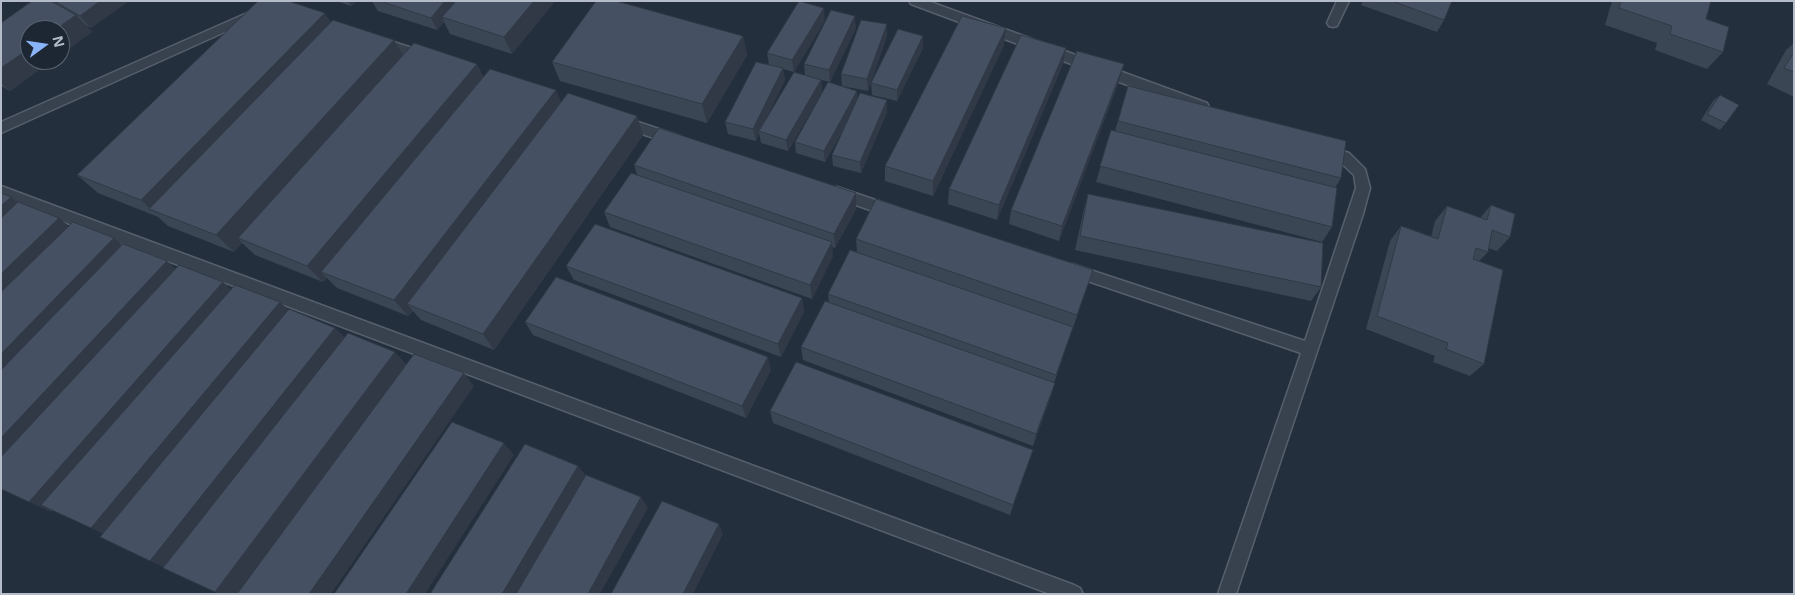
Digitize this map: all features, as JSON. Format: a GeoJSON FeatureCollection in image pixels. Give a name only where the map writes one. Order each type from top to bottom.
{"type":"FeatureCollection","features":[{"type":"Feature","properties":{"kind":"lane"},"geometry":{"type":"LineString","coordinates":[[915,1],[1218,112]]}},
{"type":"Feature","properties":{"kind":"lane"},"geometry":{"type":"LineString","coordinates":[[1333,23],[1343,1]]}},
{"type":"Feature","properties":{"kind":"lane"},"geometry":{"type":"LineString","coordinates":[[1,128],[253,14],[267,11]]}},
{"type":"Feature","properties":{"kind":"lane"},"geometry":{"type":"LineString","coordinates":[[368,38],[443,63]]}},
{"type":"Feature","properties":{"kind":"lane"},"geometry":{"type":"LineString","coordinates":[[613,119],[688,144]]}},
{"type":"Feature","properties":{"kind":"lane"},"geometry":{"type":"LineString","coordinates":[[1227,594],[1363,188],[1360,173],[1344,157],[1308,145]]}},
{"type":"Feature","properties":{"kind":"lane"},"geometry":{"type":"LineString","coordinates":[[820,187],[905,215]]}},
{"type":"Feature","properties":{"kind":"lane"},"geometry":{"type":"LineString","coordinates":[[1,192],[1074,594]]}},
{"type":"Feature","properties":{"kind":"lane"},"geometry":{"type":"LineString","coordinates":[[1056,265],[1310,349]]}},
{"type":"Feature","properties":{"kind":"building"},"geometry":{"type":"Polygon","coordinates":[[[32,1],[51,1],[76,15],[69,20],[20,20],[20,55],[1,68],[1,23],[32,1]]]}},
{"type":"Feature","properties":{"kind":"building"},"geometry":{"type":"Polygon","coordinates":[[[54,1],[100,1],[80,16],[54,1]]]}},
{"type":"Feature","properties":{"kind":"building"},"geometry":{"type":"Polygon","coordinates":[[[258,1],[288,1],[325,13],[141,200],[77,175],[258,1]]]}},
{"type":"Feature","properties":{"kind":"building"},"geometry":{"type":"Polygon","coordinates":[[[380,1],[445,1],[431,18],[380,1]]]}},
{"type":"Feature","properties":{"kind":"building"},"geometry":{"type":"Polygon","coordinates":[[[456,1],[534,1],[504,37],[442,17],[456,1]]]}},
{"type":"Feature","properties":{"kind":"building"},"geometry":{"type":"Polygon","coordinates":[[[596,1],[616,1],[743,36],[702,104],[552,62],[596,1]]]}},
{"type":"Feature","properties":{"kind":"building"},"geometry":{"type":"Polygon","coordinates":[[[799,1],[824,8],[792,60],[767,53],[799,1]]]}},
{"type":"Feature","properties":{"kind":"building"},"geometry":{"type":"Polygon","coordinates":[[[1392,1],[1452,1],[1444,20],[1392,1]]]}},
{"type":"Feature","properties":{"kind":"building"},"geometry":{"type":"Polygon","coordinates":[[[1621,1],[1711,1],[1706,19],[1729,27],[1723,52],[1670,34],[1672,26],[1619,8],[1621,1]]]}},
{"type":"Feature","properties":{"kind":"building"},"geometry":{"type":"Polygon","coordinates":[[[831,10],[855,16],[829,70],[804,64],[831,10]]]}},
{"type":"Feature","properties":{"kind":"building"},"geometry":{"type":"Polygon","coordinates":[[[962,16],[1006,28],[933,181],[885,166],[962,16]]]}},
{"type":"Feature","properties":{"kind":"building"},"geometry":{"type":"Polygon","coordinates":[[[333,20],[394,40],[216,235],[149,209],[333,20]]]}},
{"type":"Feature","properties":{"kind":"building"},"geometry":{"type":"Polygon","coordinates":[[[861,20],[887,24],[867,79],[841,74],[861,20]]]}},
{"type":"Feature","properties":{"kind":"building"},"geometry":{"type":"Polygon","coordinates":[[[898,29],[923,36],[897,90],[871,83],[898,29]]]}},
{"type":"Feature","properties":{"kind":"building"},"geometry":{"type":"Polygon","coordinates":[[[1021,35],[1066,48],[999,205],[949,189],[1021,35]]]}},
{"type":"Feature","properties":{"kind":"building"},"geometry":{"type":"Polygon","coordinates":[[[414,43],[477,64],[307,266],[238,238],[414,43]]]}},
{"type":"Feature","properties":{"kind":"building"},"geometry":{"type":"Polygon","coordinates":[[[1077,51],[1124,64],[1062,226],[1011,210],[1077,51]]]}},
{"type":"Feature","properties":{"kind":"building"},"geometry":{"type":"Polygon","coordinates":[[[1794,52],[1794,72],[1784,68],[1794,52]]]}},
{"type":"Feature","properties":{"kind":"building"},"geometry":{"type":"Polygon","coordinates":[[[756,62],[783,68],[753,129],[725,122],[756,62]]]}},
{"type":"Feature","properties":{"kind":"building"},"geometry":{"type":"Polygon","coordinates":[[[490,69],[556,90],[394,300],[321,272],[490,69]]]}},
{"type":"Feature","properties":{"kind":"building"},"geometry":{"type":"Polygon","coordinates":[[[794,72],[821,80],[786,140],[759,131],[794,72]]]}},
{"type":"Feature","properties":{"kind":"building"},"geometry":{"type":"Polygon","coordinates":[[[828,82],[857,91],[824,151],[795,142],[828,82]]]}},
{"type":"Feature","properties":{"kind":"building"},"geometry":{"type":"Polygon","coordinates":[[[1128,86],[1346,141],[1341,178],[1118,121],[1128,86]]]}},
{"type":"Feature","properties":{"kind":"building"},"geometry":{"type":"Polygon","coordinates":[[[568,93],[637,116],[483,334],[407,304],[568,93]]]}},
{"type":"Feature","properties":{"kind":"building"},"geometry":{"type":"Polygon","coordinates":[[[860,93],[887,100],[860,162],[832,155],[860,93]]]}},
{"type":"Feature","properties":{"kind":"building"},"geometry":{"type":"Polygon","coordinates":[[[1720,95],[1739,105],[1726,123],[1707,114],[1720,95]]]}},
{"type":"Feature","properties":{"kind":"building"},"geometry":{"type":"Polygon","coordinates":[[[659,128],[856,193],[834,234],[634,165],[659,128]]]}},
{"type":"Feature","properties":{"kind":"building"},"geometry":{"type":"Polygon","coordinates":[[[1111,130],[1337,188],[1332,227],[1100,166],[1111,130]]]}},
{"type":"Feature","properties":{"kind":"building"},"geometry":{"type":"Polygon","coordinates":[[[631,173],[832,242],[810,285],[604,212],[631,173]]]}},
{"type":"Feature","properties":{"kind":"building"},"geometry":{"type":"Polygon","coordinates":[[[1,193],[11,197],[1,206],[1,193]]]}},
{"type":"Feature","properties":{"kind":"building"},"geometry":{"type":"Polygon","coordinates":[[[1088,194],[1323,243],[1321,287],[1080,236],[1088,194]]]}},
{"type":"Feature","properties":{"kind":"building"},"geometry":{"type":"Polygon","coordinates":[[[876,199],[1093,270],[1077,315],[856,239],[876,199]]]}},
{"type":"Feature","properties":{"kind":"building"},"geometry":{"type":"Polygon","coordinates":[[[18,202],[59,218],[1,274],[1,218],[18,202]]]}},
{"type":"Feature","properties":{"kind":"building"},"geometry":{"type":"Polygon","coordinates":[[[1491,205],[1515,214],[1510,237],[1492,230],[1488,252],[1476,248],[1473,259],[1503,270],[1484,364],[1446,349],[1448,343],[1377,316],[1401,226],[1438,239],[1447,206],[1487,220],[1491,205]]]}},
{"type":"Feature","properties":{"kind":"building"},"geometry":{"type":"Polygon","coordinates":[[[73,222],[114,238],[1,354],[1,292],[73,222]]]}},
{"type":"Feature","properties":{"kind":"building"},"geometry":{"type":"Polygon","coordinates":[[[595,224],[802,298],[778,344],[566,266],[595,224]]]}},
{"type":"Feature","properties":{"kind":"building"},"geometry":{"type":"Polygon","coordinates":[[[123,244],[167,261],[1,438],[1,370],[123,244]]]}},
{"type":"Feature","properties":{"kind":"building"},"geometry":{"type":"Polygon","coordinates":[[[850,250],[1073,327],[1056,375],[828,294],[850,250]]]}},
{"type":"Feature","properties":{"kind":"building"},"geometry":{"type":"Polygon","coordinates":[[[179,265],[223,282],[29,502],[1,489],[1,457],[179,265]]]}},
{"type":"Feature","properties":{"kind":"building"},"geometry":{"type":"Polygon","coordinates":[[[556,277],[768,357],[742,406],[525,322],[556,277]]]}},
{"type":"Feature","properties":{"kind":"building"},"geometry":{"type":"Polygon","coordinates":[[[235,285],[280,302],[91,528],[41,505],[235,285]]]}},
{"type":"Feature","properties":{"kind":"building"},"geometry":{"type":"Polygon","coordinates":[[[825,301],[1055,383],[1036,434],[801,347],[825,301]]]}},
{"type":"Feature","properties":{"kind":"building"},"geometry":{"type":"Polygon","coordinates":[[[289,309],[335,328],[150,561],[100,537],[289,309]]]}},
{"type":"Feature","properties":{"kind":"building"},"geometry":{"type":"Polygon","coordinates":[[[348,333],[395,352],[215,592],[163,568],[348,333]]]}},
{"type":"Feature","properties":{"kind":"building"},"geometry":{"type":"Polygon","coordinates":[[[414,354],[464,373],[309,594],[237,594],[414,354]]]}},
{"type":"Feature","properties":{"kind":"building"},"geometry":{"type":"Polygon","coordinates":[[[796,362],[1033,450],[1013,505],[770,411],[796,362]]]}},
{"type":"Feature","properties":{"kind":"building"},"geometry":{"type":"Polygon","coordinates":[[[452,422],[504,443],[406,594],[334,594],[452,422]]]}},
{"type":"Feature","properties":{"kind":"building"},"geometry":{"type":"Polygon","coordinates":[[[525,444],[578,466],[502,594],[430,594],[525,444]]]}},
{"type":"Feature","properties":{"kind":"building"},"geometry":{"type":"Polygon","coordinates":[[[586,475],[641,497],[588,594],[516,594],[586,475]]]}},
{"type":"Feature","properties":{"kind":"building"},"geometry":{"type":"Polygon","coordinates":[[[662,501],[719,524],[683,594],[611,594],[662,501]]]}}]}
